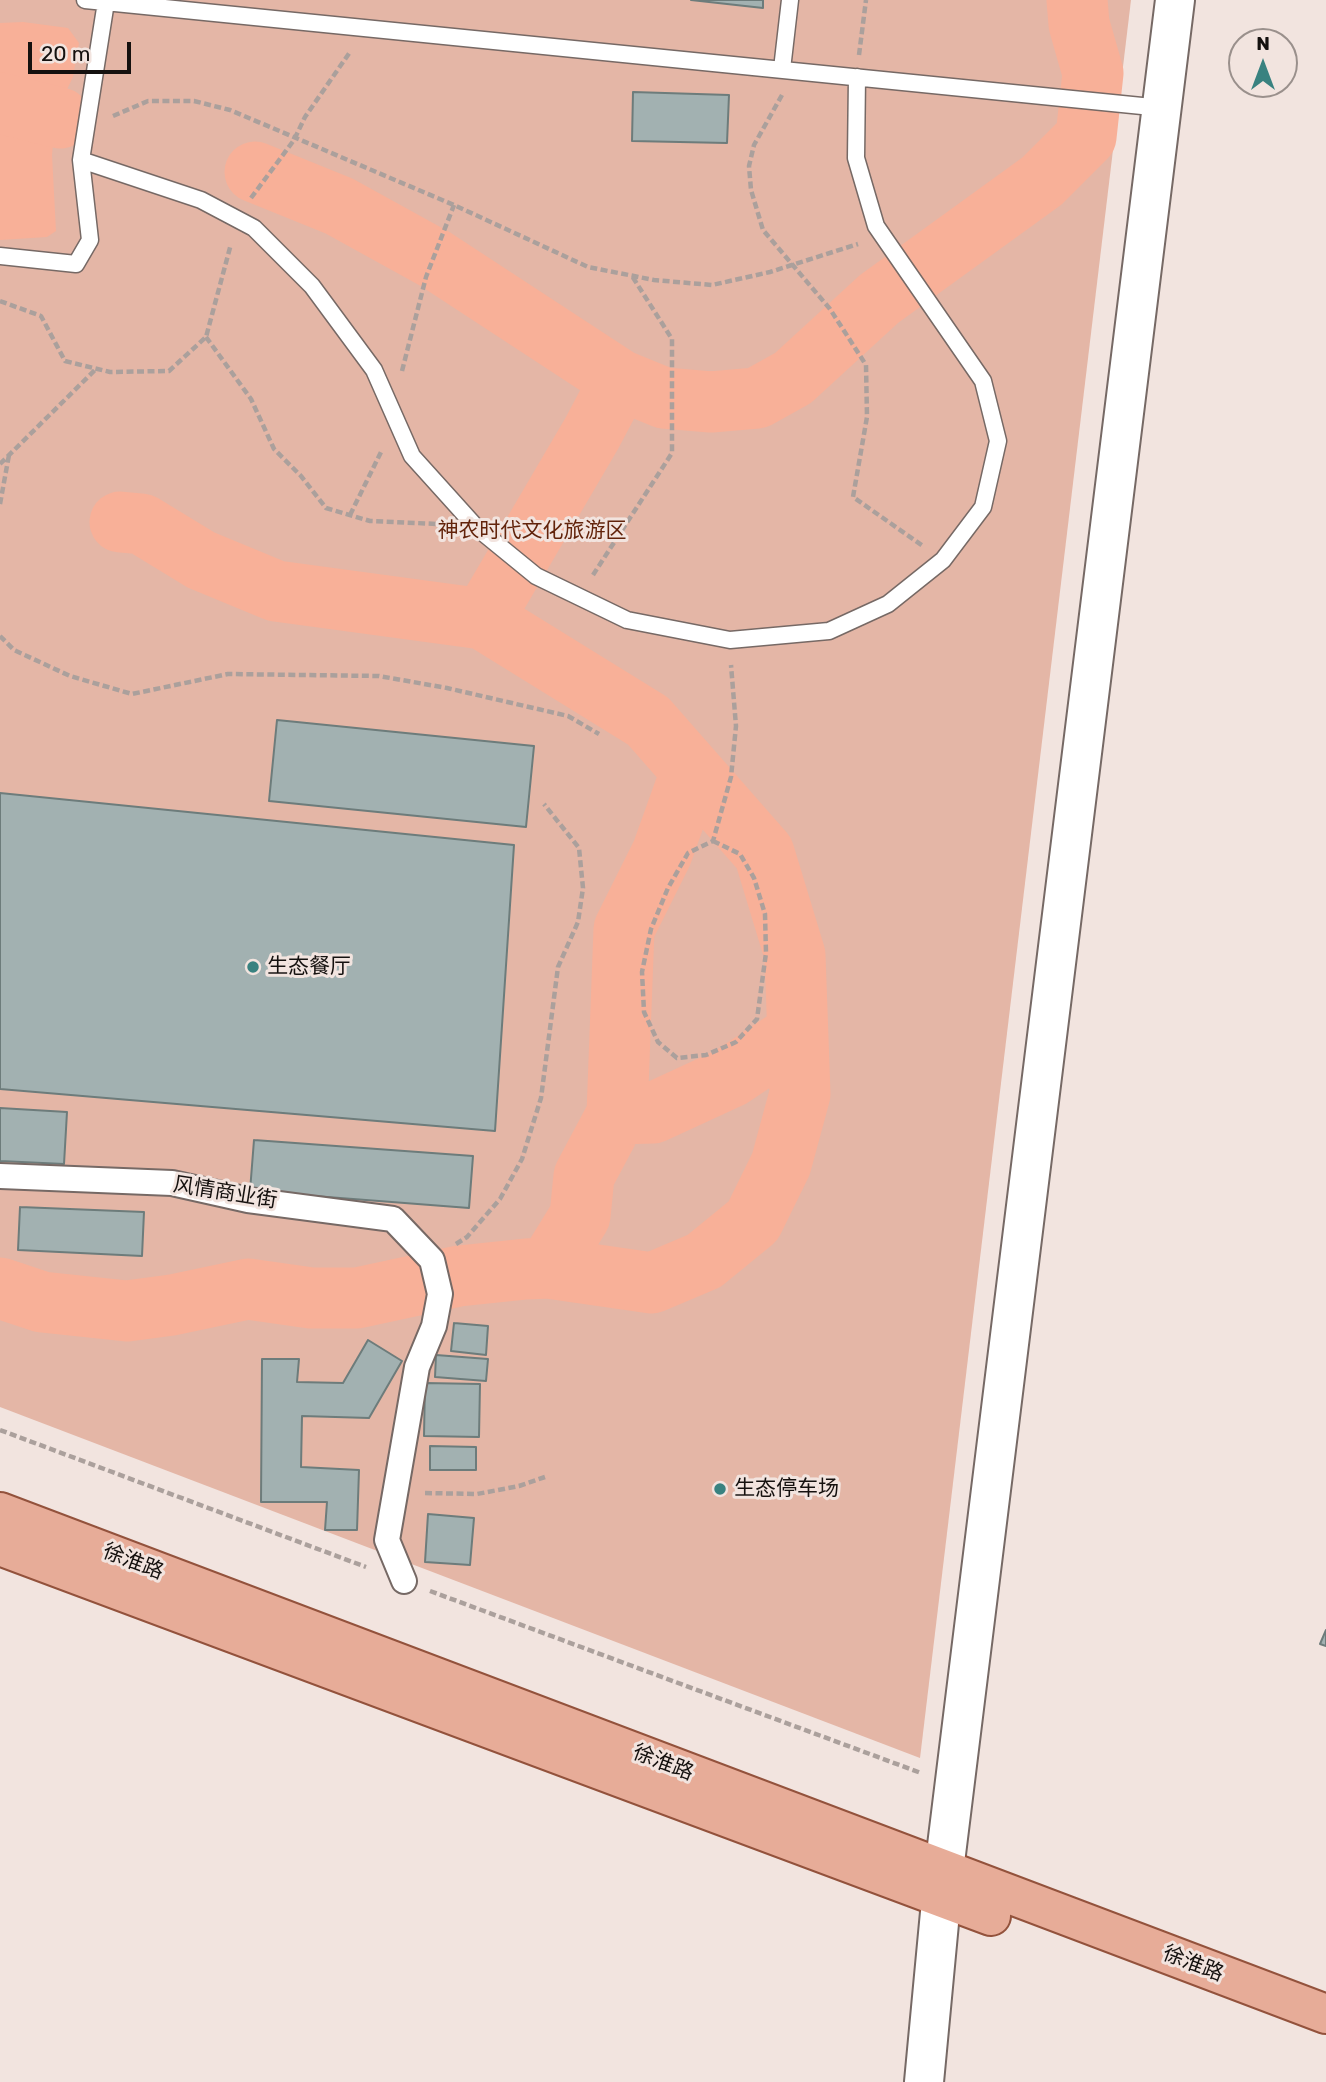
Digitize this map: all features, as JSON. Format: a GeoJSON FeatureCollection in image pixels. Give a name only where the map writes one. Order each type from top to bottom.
{"type":"FeatureCollection","features":[{"type":"Feature","properties":{"kind":"main road","name":"徐淮路"},"geometry":{"type":"LineString","coordinates":[[0,1512],[943,1884],[1326,2041]]}},
{"type":"Feature","properties":{"kind":"main road","name":"徐淮路"},"geometry":{"type":"LineString","coordinates":[[0,1546],[943,1884],[1326,2014]]}},
{"type":"Feature","properties":{"kind":"street"},"geometry":{"type":"LineString","coordinates":[[924,2082],[943,1884],[1175,0]]}},
{"type":"Feature","properties":{"kind":"street","name":"风情商业街"},"geometry":{"type":"LineString","coordinates":[[0,1176],[172,1183],[248,1200],[393,1219],[432,1260]]}},
{"type":"Feature","properties":{"kind":"street"},"geometry":{"type":"LineString","coordinates":[[404,1581],[387,1540],[417,1367],[434,1326],[440,1294],[432,1260]]}},
{"type":"Feature","properties":{"kind":"lane"},"geometry":{"type":"LineString","coordinates":[[85,0],[1161,107]]}},
{"type":"Feature","properties":{"kind":"lane"},"geometry":{"type":"LineString","coordinates":[[782,69],[790,0]]}},
{"type":"Feature","properties":{"kind":"lane"},"geometry":{"type":"LineString","coordinates":[[0,256],[76,264],[90,240],[81,160],[106,2]]}},
{"type":"Feature","properties":{"kind":"lane"},"geometry":{"type":"LineString","coordinates":[[81,160],[201,200],[254,228],[312,286],[374,370],[412,456],[476,527],[536,576],[627,620],[730,640],[830,631],[888,604],[943,560],[983,507],[998,441],[983,381],[877,227],[856,158],[857,77]]}},
{"type":"Feature","properties":{"kind":"path"},"geometry":{"type":"LineString","coordinates":[[857,77],[866,0]]}},
{"type":"Feature","properties":{"kind":"path"},"geometry":{"type":"LineString","coordinates":[[0,301],[41,316],[65,360],[110,372],[169,371],[206,337],[239,220],[247,203],[294,139],[305,117],[366,28]]}},
{"type":"Feature","properties":{"kind":"path"},"geometry":{"type":"LineString","coordinates":[[782,69],[781,98],[766,120],[749,166],[751,190],[763,230],[830,309],[866,365],[867,418],[853,497],[943,560]]}},
{"type":"Feature","properties":{"kind":"path"},"geometry":{"type":"LineString","coordinates":[[87,128],[148,101],[194,101],[230,110],[454,205],[588,267],[632,276],[712,285],[857,245],[877,227]]}},
{"type":"Feature","properties":{"kind":"path"},"geometry":{"type":"LineString","coordinates":[[350,516],[380,457],[394,415],[408,337],[425,277],[454,205]]}},
{"type":"Feature","properties":{"kind":"path"},"geometry":{"type":"LineString","coordinates":[[579,596],[672,453],[672,340],[632,276]]}},
{"type":"Feature","properties":{"kind":"path"},"geometry":{"type":"LineString","coordinates":[[206,337],[251,399],[274,449],[301,476],[326,508],[370,521],[439,524],[462,511]]}},
{"type":"Feature","properties":{"kind":"path"},"geometry":{"type":"LineString","coordinates":[[0,464],[97,369]]}},
{"type":"Feature","properties":{"kind":"path"},"geometry":{"type":"LineString","coordinates":[[0,504],[10,454]]}},
{"type":"Feature","properties":{"kind":"path"},"geometry":{"type":"LineString","coordinates":[[0,636],[14,650],[70,676],[132,694],[228,674],[379,676],[447,688],[568,716],[599,734]]}},
{"type":"Feature","properties":{"kind":"path"},"geometry":{"type":"LineString","coordinates":[[713,841],[740,854],[754,878],[765,914],[766,953],[757,1019],[736,1042],[706,1055],[677,1058],[658,1042],[644,1012],[642,972],[651,929],[668,888],[688,853],[713,841],[732,777],[736,726],[730,640]]}},
{"type":"Feature","properties":{"kind":"path"},"geometry":{"type":"LineString","coordinates":[[432,1260],[467,1237],[500,1199],[522,1159],[541,1098],[558,967],[578,922],[583,888],[579,848],[544,804]]}},
{"type":"Feature","properties":{"kind":"path"},"geometry":{"type":"LineString","coordinates":[[0,1430],[955,1785]]}},
{"type":"Feature","properties":{"kind":"path"},"geometry":{"type":"LineString","coordinates":[[397,1491],[477,1494],[519,1486],[545,1476]]}},
{"type":"Feature","properties":{"kind":"green space","name":"神农时代文化旅游区"},"geometry":{"type":"Polygon","coordinates":[[[0,0],[1131,0],[920,1758],[0,1407],[0,0]]]}},
{"type":"Feature","properties":{"kind":"shaded area"},"geometry":{"type":"Polygon","coordinates":[[[23,22],[68,28],[79,43],[73,77],[56,112],[52,155],[56,231],[47,237],[0,240],[0,23],[23,22]]]}},
{"type":"Feature","properties":{"kind":"building"},"geometry":{"type":"Polygon","coordinates":[[[691,0],[763,0],[763,8],[691,0]]]}},
{"type":"Feature","properties":{"kind":"building"},"geometry":{"type":"Polygon","coordinates":[[[633,92],[729,95],[727,143],[632,141],[633,92]]]}},
{"type":"Feature","properties":{"kind":"building"},"geometry":{"type":"Polygon","coordinates":[[[277,720],[534,746],[526,827],[269,801],[277,720]]]}},
{"type":"Feature","properties":{"kind":"building","name":"生态餐厅"},"geometry":{"type":"Polygon","coordinates":[[[0,793],[514,845],[495,1131],[0,1089],[0,793]]]}},
{"type":"Feature","properties":{"kind":"building"},"geometry":{"type":"Polygon","coordinates":[[[0,1108],[67,1112],[64,1164],[0,1161],[0,1108]]]}},
{"type":"Feature","properties":{"kind":"building"},"geometry":{"type":"Polygon","coordinates":[[[254,1140],[473,1156],[469,1208],[250,1191],[254,1140]]]}},
{"type":"Feature","properties":{"kind":"building"},"geometry":{"type":"Polygon","coordinates":[[[20,1207],[144,1212],[142,1256],[18,1250],[20,1207]]]}},
{"type":"Feature","properties":{"kind":"building"},"geometry":{"type":"Polygon","coordinates":[[[454,1323],[488,1326],[486,1355],[451,1351],[454,1323]]]}},
{"type":"Feature","properties":{"kind":"building"},"geometry":{"type":"Polygon","coordinates":[[[368,1340],[402,1361],[369,1418],[302,1416],[301,1467],[359,1470],[357,1530],[325,1530],[327,1502],[261,1502],[262,1359],[299,1359],[297,1382],[343,1383],[368,1340]]]}},
{"type":"Feature","properties":{"kind":"building"},"geometry":{"type":"Polygon","coordinates":[[[436,1355],[488,1359],[486,1381],[435,1377],[436,1355]]]}},
{"type":"Feature","properties":{"kind":"building"},"geometry":{"type":"Polygon","coordinates":[[[425,1383],[480,1384],[479,1437],[424,1436],[425,1383]]]}},
{"type":"Feature","properties":{"kind":"building"},"geometry":{"type":"Polygon","coordinates":[[[430,1446],[476,1447],[476,1470],[430,1470],[430,1446]]]}},
{"type":"Feature","properties":{"kind":"building"},"geometry":{"type":"Polygon","coordinates":[[[428,1514],[474,1518],[470,1565],[425,1562],[428,1514]]]}},
{"type":"Feature","properties":{"kind":"building"},"geometry":{"type":"Polygon","coordinates":[[[1326,1630],[1326,1646],[1320,1644],[1326,1630]]]}},
{"type":"Feature","properties":{"kind":"waterway"},"geometry":{"type":"LineString","coordinates":[[255,172],[339,206],[435,259],[620,380],[664,398],[711,402],[757,398],[793,378],[879,299],[1042,181],[1086,137],[1093,73],[1079,24],[1077,0]]}},
{"type":"Feature","properties":{"kind":"waterway"},"geometry":{"type":"LineString","coordinates":[[0,103],[60,118]]}},
{"type":"Feature","properties":{"kind":"waterway"},"geometry":{"type":"LineString","coordinates":[[120,522],[142,524],[201,560],[276,591],[483,619],[620,380]]}},
{"type":"Feature","properties":{"kind":"waterway"},"geometry":{"type":"LineString","coordinates":[[0,1288],[42,1302],[127,1311],[172,1305],[248,1289],[311,1298],[357,1298],[459,1276],[526,1269],[548,1268],[652,1283],[704,1261],[753,1221],[781,1164],[800,1094],[795,955],[764,853],[648,721],[483,619]]}},
{"type":"Feature","properties":{"kind":"waterway"},"geometry":{"type":"LineString","coordinates":[[548,1268],[580,1216],[584,1176],[617,1114],[624,929],[662,853],[691,772]]}},
{"type":"Feature","properties":{"kind":"waterway"},"geometry":{"type":"LineString","coordinates":[[617,1114],[653,1113],[731,1077],[797,1033]]}},
{"type":"Feature","properties":{"kind":"place","name":"生态餐厅"},"geometry":{"type":"Point","coordinates":[253,967]}},
{"type":"Feature","properties":{"kind":"place","name":"生态停车场"},"geometry":{"type":"Point","coordinates":[720,1489]}}]}
